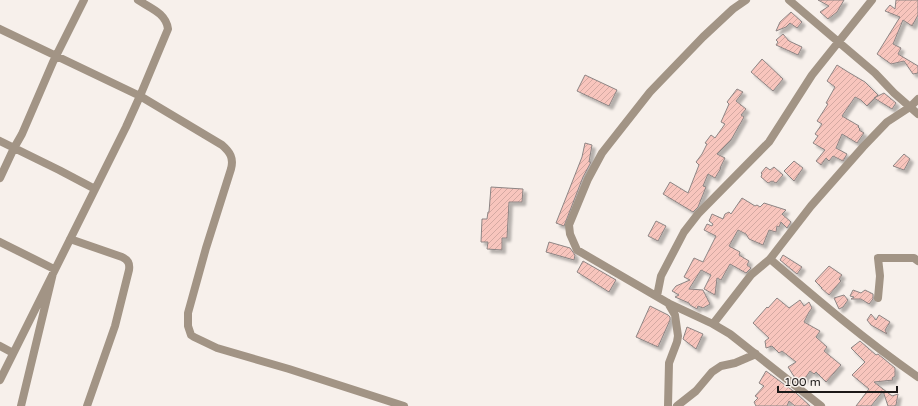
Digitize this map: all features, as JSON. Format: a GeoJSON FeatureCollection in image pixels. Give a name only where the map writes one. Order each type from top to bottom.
{"type":"FeatureCollection","features":[{"type":"Feature","properties":{"kind":"street"},"geometry":{"type":"LineString","coordinates":[[0,178],[84,0]]}},
{"type":"Feature","properties":{"kind":"street"},"geometry":{"type":"LineString","coordinates":[[0,380],[140,96],[168,29],[167,22],[162,15],[138,0]]}},
{"type":"Feature","properties":{"kind":"street"},"geometry":{"type":"LineString","coordinates":[[746,0],[733,9],[703,37],[650,92],[618,130],[598,160],[588,179],[569,225],[570,234],[577,250],[668,303],[713,324],[730,334],[821,406]]}},
{"type":"Feature","properties":{"kind":"street"},"geometry":{"type":"LineString","coordinates":[[788,0],[875,73],[918,114]]}},
{"type":"Feature","properties":{"kind":"street"},"geometry":{"type":"LineString","coordinates":[[658,296],[661,276],[684,232],[698,214],[769,142],[808,81],[838,41],[872,0]]}},
{"type":"Feature","properties":{"kind":"street"},"geometry":{"type":"LineString","coordinates":[[0,29],[140,96],[222,145],[231,154],[232,159],[230,175],[206,248],[188,313],[188,321],[192,335],[217,348],[289,369],[404,406]]}},
{"type":"Feature","properties":{"kind":"street"},"geometry":{"type":"LineString","coordinates":[[713,324],[751,275],[770,259],[811,206],[863,146],[887,122],[910,107],[918,99]]}},
{"type":"Feature","properties":{"kind":"street"},"geometry":{"type":"LineString","coordinates":[[0,141],[94,189]]}},
{"type":"Feature","properties":{"kind":"street"},"geometry":{"type":"LineString","coordinates":[[70,239],[122,257],[130,263],[115,326],[86,406]]}},
{"type":"Feature","properties":{"kind":"street"},"geometry":{"type":"LineString","coordinates":[[0,242],[54,269]]}},
{"type":"Feature","properties":{"kind":"street"},"geometry":{"type":"LineString","coordinates":[[878,298],[880,276],[878,258],[914,258],[918,261]]}},
{"type":"Feature","properties":{"kind":"street"},"geometry":{"type":"LineString","coordinates":[[770,259],[832,312],[918,377]]}},
{"type":"Feature","properties":{"kind":"street"},"geometry":{"type":"LineString","coordinates":[[21,406],[54,269]]}},
{"type":"Feature","properties":{"kind":"street"},"geometry":{"type":"LineString","coordinates":[[668,303],[675,315],[678,336],[669,363],[668,406]]}},
{"type":"Feature","properties":{"kind":"street"},"geometry":{"type":"LineString","coordinates":[[0,346],[13,353]]}},
{"type":"Feature","properties":{"kind":"street"},"geometry":{"type":"LineString","coordinates":[[678,406],[696,391],[712,372],[721,366],[735,363],[756,354]]}},
{"type":"Feature","properties":{"kind":"building"},"geometry":{"type":"Polygon","coordinates":[[[818,0],[844,0],[837,12],[828,19],[820,12],[829,6],[818,0]]]}},
{"type":"Feature","properties":{"kind":"building"},"geometry":{"type":"Polygon","coordinates":[[[896,0],[918,0],[918,15],[912,26],[903,20],[893,44],[901,48],[898,54],[918,66],[918,73],[913,74],[904,61],[891,64],[877,54],[900,17],[885,11],[890,5],[895,9],[896,0]]]}},
{"type":"Feature","properties":{"kind":"building"},"geometry":{"type":"Polygon","coordinates":[[[791,12],[802,22],[797,28],[790,23],[786,27],[776,31],[780,22],[791,12]]]}},
{"type":"Feature","properties":{"kind":"building"},"geometry":{"type":"Polygon","coordinates":[[[783,34],[789,41],[802,47],[798,55],[776,45],[778,42],[776,40],[783,34]]]}},
{"type":"Feature","properties":{"kind":"building"},"geometry":{"type":"Polygon","coordinates":[[[762,59],[783,79],[773,91],[751,72],[762,59]]]}},
{"type":"Feature","properties":{"kind":"building"},"geometry":{"type":"Polygon","coordinates":[[[837,65],[865,82],[878,95],[867,106],[855,97],[842,116],[859,126],[859,130],[864,133],[857,143],[842,134],[836,148],[847,154],[843,161],[833,156],[829,161],[826,158],[821,165],[816,161],[825,150],[813,143],[818,136],[815,134],[822,124],[817,121],[828,104],[826,103],[835,87],[827,81],[837,65]]]}},
{"type":"Feature","properties":{"kind":"building"},"geometry":{"type":"Polygon","coordinates":[[[585,75],[617,90],[609,106],[577,91],[585,75]]]}},
{"type":"Feature","properties":{"kind":"building"},"geometry":{"type":"Polygon","coordinates":[[[737,89],[743,92],[736,101],[746,109],[741,115],[744,117],[731,140],[717,154],[725,158],[721,168],[715,178],[708,174],[703,186],[706,187],[698,207],[693,212],[663,194],[670,182],[688,193],[699,165],[696,162],[707,144],[705,143],[711,135],[715,138],[725,124],[721,122],[729,104],[727,102],[737,89]]]}},
{"type":"Feature","properties":{"kind":"building"},"geometry":{"type":"Polygon","coordinates":[[[884,93],[896,103],[892,109],[874,98],[884,93]]]}},
{"type":"Feature","properties":{"kind":"building"},"geometry":{"type":"Polygon","coordinates":[[[585,143],[592,145],[589,162],[591,162],[583,177],[564,226],[556,223],[582,157],[585,143]]]}},
{"type":"Feature","properties":{"kind":"building"},"geometry":{"type":"Polygon","coordinates":[[[904,154],[910,159],[904,170],[893,166],[904,154]]]}},
{"type":"Feature","properties":{"kind":"building"},"geometry":{"type":"Polygon","coordinates":[[[794,161],[803,168],[794,181],[784,171],[794,161]]]}},
{"type":"Feature","properties":{"kind":"building"},"geometry":{"type":"Polygon","coordinates":[[[766,167],[770,170],[774,167],[783,175],[776,183],[772,181],[768,183],[761,177],[761,173],[766,167]]]}},
{"type":"Feature","properties":{"kind":"building"},"geometry":{"type":"Polygon","coordinates":[[[491,187],[523,189],[522,202],[509,202],[507,238],[502,238],[502,250],[487,249],[488,242],[481,242],[482,219],[487,219],[489,212],[491,187]]]}},
{"type":"Feature","properties":{"kind":"building"},"geometry":{"type":"Polygon","coordinates":[[[742,198],[755,206],[757,205],[760,207],[764,203],[786,210],[782,214],[791,222],[787,228],[781,222],[779,227],[777,226],[776,232],[769,230],[763,245],[749,239],[746,234],[738,230],[729,246],[740,252],[739,255],[749,261],[747,265],[751,268],[746,273],[730,264],[721,280],[717,278],[715,295],[704,289],[711,275],[701,270],[689,289],[703,290],[710,304],[703,308],[698,306],[697,309],[689,303],[675,297],[679,295],[672,291],[676,286],[690,280],[684,277],[694,258],[703,262],[716,236],[704,230],[707,224],[712,226],[713,224],[709,221],[712,214],[723,219],[725,214],[729,212],[731,214],[742,198]]]}},
{"type":"Feature","properties":{"kind":"building"},"geometry":{"type":"Polygon","coordinates":[[[656,221],[666,226],[658,241],[648,236],[656,221]]]}},
{"type":"Feature","properties":{"kind":"building"},"geometry":{"type":"Polygon","coordinates":[[[549,242],[570,248],[575,255],[574,260],[546,252],[549,242]]]}},
{"type":"Feature","properties":{"kind":"building"},"geometry":{"type":"Polygon","coordinates":[[[783,255],[802,267],[797,274],[780,260],[783,255]]]}},
{"type":"Feature","properties":{"kind":"building"},"geometry":{"type":"Polygon","coordinates":[[[583,261],[616,280],[609,292],[577,272],[583,261]]]}},
{"type":"Feature","properties":{"kind":"building"},"geometry":{"type":"Polygon","coordinates":[[[829,266],[842,275],[839,279],[841,281],[829,295],[815,281],[829,266]]]}},
{"type":"Feature","properties":{"kind":"building"},"geometry":{"type":"Polygon","coordinates":[[[853,290],[861,293],[865,290],[873,294],[873,299],[869,304],[861,299],[851,299],[854,297],[850,296],[853,290]]]}},
{"type":"Feature","properties":{"kind":"building"},"geometry":{"type":"Polygon","coordinates":[[[844,295],[848,300],[843,307],[839,309],[834,298],[844,295]]]}},
{"type":"Feature","properties":{"kind":"building"},"geometry":{"type":"Polygon","coordinates":[[[777,298],[789,308],[800,300],[804,306],[809,302],[812,308],[804,322],[820,331],[816,337],[827,347],[824,351],[841,365],[826,382],[816,372],[814,374],[810,371],[804,380],[795,378],[788,367],[796,362],[782,351],[779,353],[772,346],[766,348],[765,341],[769,338],[753,323],[777,298]]]}},
{"type":"Feature","properties":{"kind":"building"},"geometry":{"type":"Polygon","coordinates":[[[650,306],[670,317],[658,347],[636,337],[650,306]]]}},
{"type":"Feature","properties":{"kind":"building"},"geometry":{"type":"Polygon","coordinates":[[[871,314],[876,320],[879,315],[890,322],[885,330],[887,334],[871,325],[867,320],[871,314]]]}},
{"type":"Feature","properties":{"kind":"building"},"geometry":{"type":"Polygon","coordinates":[[[687,327],[703,334],[696,349],[683,339],[687,327]]]}},
{"type":"Feature","properties":{"kind":"building"},"geometry":{"type":"Polygon","coordinates":[[[860,341],[876,355],[878,354],[895,368],[895,376],[892,378],[893,380],[874,382],[892,396],[898,394],[896,405],[888,406],[883,391],[871,406],[856,406],[869,389],[852,375],[865,362],[851,348],[860,341]]]}},
{"type":"Feature","properties":{"kind":"building"},"geometry":{"type":"Polygon","coordinates":[[[766,371],[796,393],[810,406],[795,406],[789,401],[787,406],[756,406],[754,402],[758,398],[755,396],[764,386],[759,383],[766,371]]]}}]}
